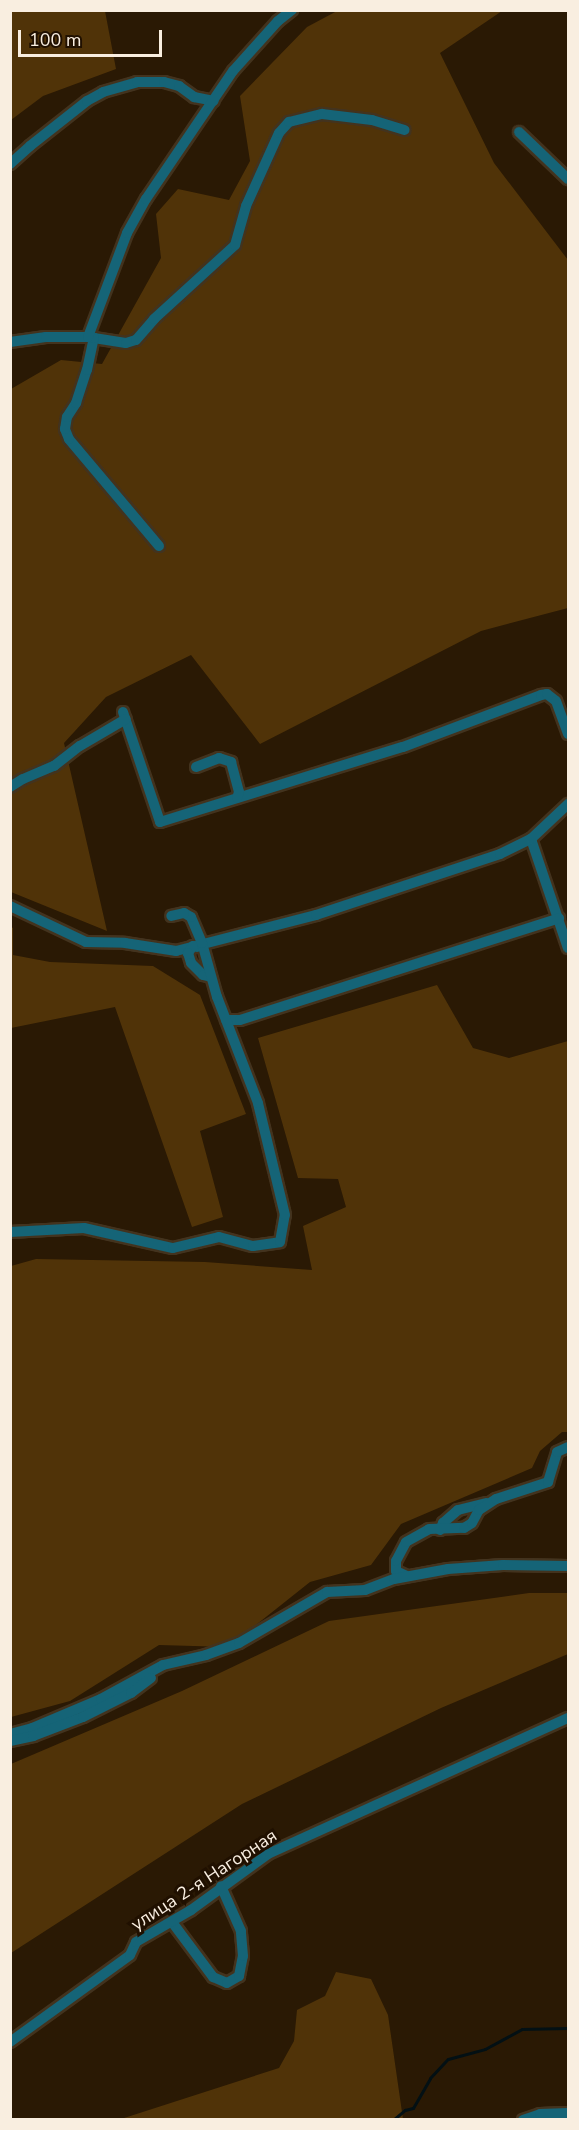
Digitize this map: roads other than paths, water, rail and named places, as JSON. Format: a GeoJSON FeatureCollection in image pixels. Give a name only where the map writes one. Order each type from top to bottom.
{"type":"FeatureCollection","features":[{"type":"Feature","properties":{"kind":"street"},"geometry":{"type":"LineString","coordinates":[[159,546],[69,439],[65,429],[87,370],[91,337],[127,233],[146,199],[247,54],[292,10]]}},
{"type":"Feature","properties":{"kind":"street"},"geometry":{"type":"LineString","coordinates":[[10,164],[70,114],[103,92],[137,82],[164,82],[179,86],[194,97],[214,101]]}},
{"type":"Feature","properties":{"kind":"street"},"geometry":{"type":"LineString","coordinates":[[10,342],[46,337],[91,337],[126,343],[136,340],[154,319],[235,245],[246,206],[279,133],[289,122],[322,114],[372,120],[405,130]]}},
{"type":"Feature","properties":{"kind":"street"},"geometry":{"type":"LineString","coordinates":[[519,132],[568,179]]}},
{"type":"Feature","properties":{"kind":"street"},"geometry":{"type":"LineString","coordinates":[[10,787],[54,766],[125,715],[160,822],[432,737],[541,695],[547,694],[556,701],[568,734]]}},
{"type":"Feature","properties":{"kind":"street"},"geometry":{"type":"LineString","coordinates":[[196,767],[219,758],[231,762],[239,792],[237,798]]}},
{"type":"Feature","properties":{"kind":"street"},"geometry":{"type":"LineString","coordinates":[[10,906],[86,942],[125,943],[176,951],[200,947],[316,915],[500,854],[531,839],[568,804]]}},
{"type":"Feature","properties":{"kind":"street"},"geometry":{"type":"LineString","coordinates":[[531,839],[568,948]]}},
{"type":"Feature","properties":{"kind":"street"},"geometry":{"type":"LineString","coordinates":[[10,1232],[84,1228],[173,1248],[219,1237],[253,1246],[280,1242],[285,1215],[258,1103],[226,1020],[191,916],[184,913],[171,916]]}},
{"type":"Feature","properties":{"kind":"street"},"geometry":{"type":"LineString","coordinates":[[226,1020],[240,1020],[559,918]]}},
{"type":"Feature","properties":{"kind":"street"},"geometry":{"type":"LineString","coordinates":[[200,947],[188,953],[191,963],[203,975],[211,977]]}},
{"type":"Feature","properties":{"kind":"street"},"geometry":{"type":"LineString","coordinates":[[407,1576],[396,1571],[396,1561],[406,1542],[429,1529],[464,1528],[472,1523],[479,1510],[490,1503],[548,1482],[557,1452],[568,1447]]}},
{"type":"Feature","properties":{"kind":"street"},"geometry":{"type":"LineString","coordinates":[[440,1530],[443,1523],[458,1510],[477,1503],[490,1503]]}},
{"type":"Feature","properties":{"kind":"street"},"geometry":{"type":"LineString","coordinates":[[10,1734],[32,1728],[101,1699],[163,1665],[206,1655],[239,1643],[327,1592],[365,1590],[407,1576],[489,1565],[568,1566]]}},
{"type":"Feature","properties":{"kind":"street"},"geometry":{"type":"LineString","coordinates":[[10,1741],[56,1728],[104,1707],[146,1682],[163,1665]]}},
{"type":"Feature","properties":{"kind":"street","name":"улица 2-я Нагорная"},"geometry":{"type":"LineString","coordinates":[[10,2042],[130,1955],[136,1942],[172,1922],[221,1886],[284,1846],[568,1718]]}},
{"type":"Feature","properties":{"kind":"street"},"geometry":{"type":"LineString","coordinates":[[172,1922],[213,1977],[226,1983],[238,1976],[243,1956],[241,1931],[221,1886]]}},
{"type":"Feature","properties":{"kind":"street"},"geometry":{"type":"LineString","coordinates":[[523,2120],[540,2114],[568,2113]]}},
{"type":"Feature","properties":{"kind":"waterway"},"geometry":{"type":"LineString","coordinates":[[393,2120],[405,2110],[413,2108],[430,2078],[448,2059],[485,2049],[522,2029],[568,2028]]}}]}
